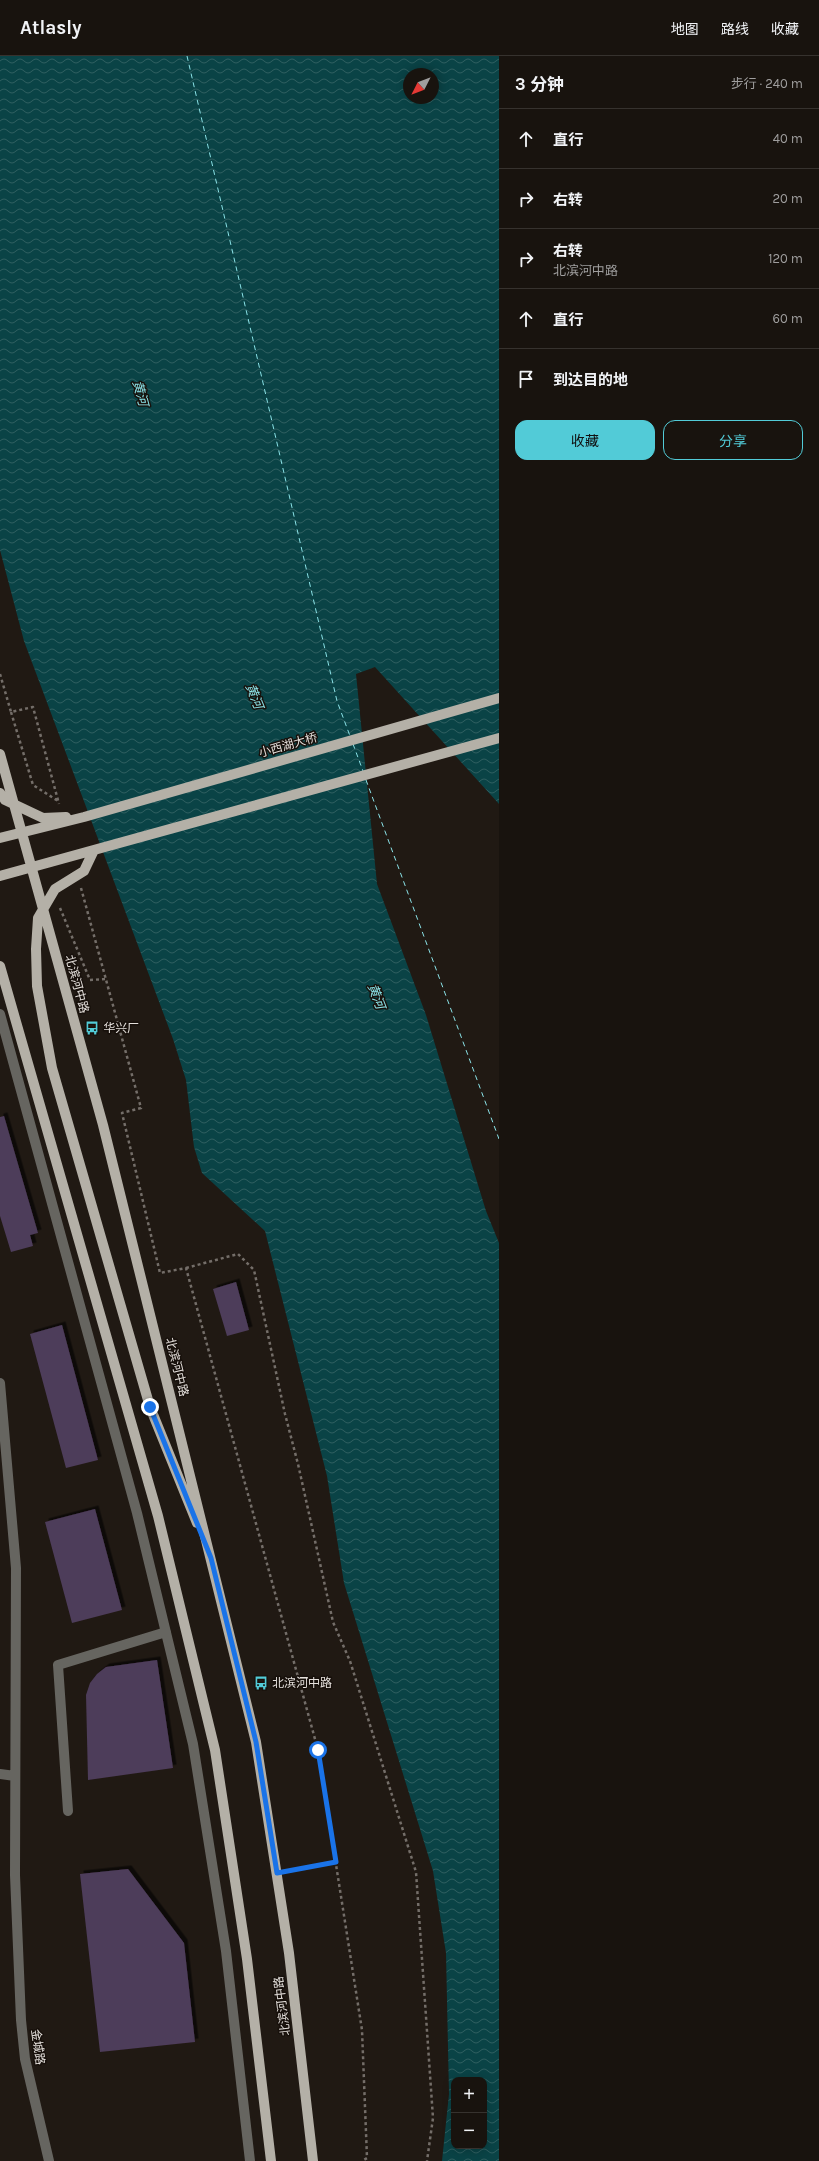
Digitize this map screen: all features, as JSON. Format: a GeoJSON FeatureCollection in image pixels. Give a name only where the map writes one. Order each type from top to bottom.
{"type":"FeatureCollection","features":[{"type":"Feature","properties":{"kind":"main road","name":"小西湖大桥"},"geometry":{"type":"LineString","coordinates":[[84,817],[499,698]]}},
{"type":"Feature","properties":{"kind":"main road"},"geometry":{"type":"LineString","coordinates":[[0,876],[499,738]]}},
{"type":"Feature","properties":{"kind":"main road","name":"北滨河中路"},"geometry":{"type":"LineString","coordinates":[[0,754],[102,1125],[256,1742],[289,1953],[314,2161]]}},
{"type":"Feature","properties":{"kind":"main road"},"geometry":{"type":"LineString","coordinates":[[0,793],[5,800],[43,818],[84,817]]}},
{"type":"Feature","properties":{"kind":"main road"},"geometry":{"type":"LineString","coordinates":[[0,798],[11,795]]}},
{"type":"Feature","properties":{"kind":"main road"},"geometry":{"type":"LineString","coordinates":[[0,838],[84,817]]}},
{"type":"Feature","properties":{"kind":"main road"},"geometry":{"type":"LineString","coordinates":[[94,850],[84,871],[56,889],[38,918],[36,949],[37,986],[52,1068],[150,1407],[211,1558]]}},
{"type":"Feature","properties":{"kind":"main road"},"geometry":{"type":"LineString","coordinates":[[0,966],[158,1516],[215,1750],[247,1959],[271,2161]]}},
{"type":"Feature","properties":{"kind":"street"},"geometry":{"type":"LineString","coordinates":[[0,1014],[137,1513],[193,1744],[226,1951],[250,2161]]}},
{"type":"Feature","properties":{"kind":"street","name":"金城路"},"geometry":{"type":"LineString","coordinates":[[0,1383],[16,1568],[15,1875],[21,2020],[25,2059],[49,2161]]}},
{"type":"Feature","properties":{"kind":"street"},"geometry":{"type":"LineString","coordinates":[[68,1811],[58,1665],[166,1632]]}},
{"type":"Feature","properties":{"kind":"street"},"geometry":{"type":"LineString","coordinates":[[0,1774],[15,1776]]}},
{"type":"Feature","properties":{"kind":"path"},"geometry":{"type":"LineString","coordinates":[[0,674],[33,785],[65,805]]}},
{"type":"Feature","properties":{"kind":"path"},"geometry":{"type":"LineString","coordinates":[[11,712],[33,707],[59,805]]}},
{"type":"Feature","properties":{"kind":"path"},"geometry":{"type":"LineString","coordinates":[[80,881],[141,1108],[122,1113],[160,1273],[186,1268],[238,1254],[254,1270],[284,1414],[298,1464],[333,1622],[350,1661],[416,1872],[433,2118],[427,2161]]}},
{"type":"Feature","properties":{"kind":"path"},"geometry":{"type":"LineString","coordinates":[[64,902],[60,909],[90,980],[106,979]]}},
{"type":"Feature","properties":{"kind":"path"},"geometry":{"type":"LineString","coordinates":[[186,1268],[318,1750],[362,2030],[367,2160],[362,2161]]}},
{"type":"Feature","properties":{"kind":"path"},"geometry":{"type":"LineString","coordinates":[[277,1873],[336,1862]]}},
{"type":"Feature","properties":{"kind":"water","name":"黄河"},"geometry":{"type":"Polygon","coordinates":[[[0,56],[499,56],[499,804],[375,667],[356,674],[377,884],[426,1015],[486,1211],[499,1243],[499,2161],[442,2161],[449,2094],[446,1953],[433,1871],[344,1583],[327,1476],[265,1231],[202,1173],[194,1147],[186,1080],[173,1039],[24,641],[0,550],[0,56]]]}},
{"type":"Feature","properties":{"kind":"building"},"geometry":{"type":"Polygon","coordinates":[[[4,1116],[38,1233],[30,1235],[33,1246],[11,1252],[0,1216],[0,1117],[4,1116]]]}},
{"type":"Feature","properties":{"kind":"building"},"geometry":{"type":"Polygon","coordinates":[[[236,1282],[249,1330],[227,1336],[213,1289],[236,1282]]]}},
{"type":"Feature","properties":{"kind":"building"},"geometry":{"type":"Polygon","coordinates":[[[62,1325],[98,1460],[66,1468],[30,1334],[62,1325]]]}},
{"type":"Feature","properties":{"kind":"building"},"geometry":{"type":"Polygon","coordinates":[[[95,1509],[122,1610],[72,1623],[45,1522],[95,1509]]]}},
{"type":"Feature","properties":{"kind":"building"},"geometry":{"type":"Polygon","coordinates":[[[157,1660],[173,1768],[88,1780],[86,1695],[90,1683],[97,1674],[106,1667],[157,1660]]]}},
{"type":"Feature","properties":{"kind":"building"},"geometry":{"type":"Polygon","coordinates":[[[128,1869],[184,1943],[195,2042],[100,2052],[80,1874],[128,1869]]]}},
{"type":"Feature","properties":{"kind":"ferry route"},"geometry":{"type":"LineString","coordinates":[[187,56],[337,701],[350,736]]}},
{"type":"Feature","properties":{"kind":"ferry route"},"geometry":{"type":"LineString","coordinates":[[353,744],[363,771]]}},
{"type":"Feature","properties":{"kind":"ferry route"},"geometry":{"type":"LineString","coordinates":[[366,780],[499,1139]]}},
{"type":"Feature","properties":{"kind":"place","name":"华兴厂"},"geometry":{"type":"Point","coordinates":[92,1028]}},
{"type":"Feature","properties":{"kind":"place","name":"北滨河中路"},"geometry":{"type":"Point","coordinates":[261,1683]}},
{"type":"Feature","properties":{"kind":"route"},"geometry":{"type":"LineString","coordinates":[[150,1407],[211,1558],[256,1742],[277,1873],[336,1862],[318,1750]]}}]}
